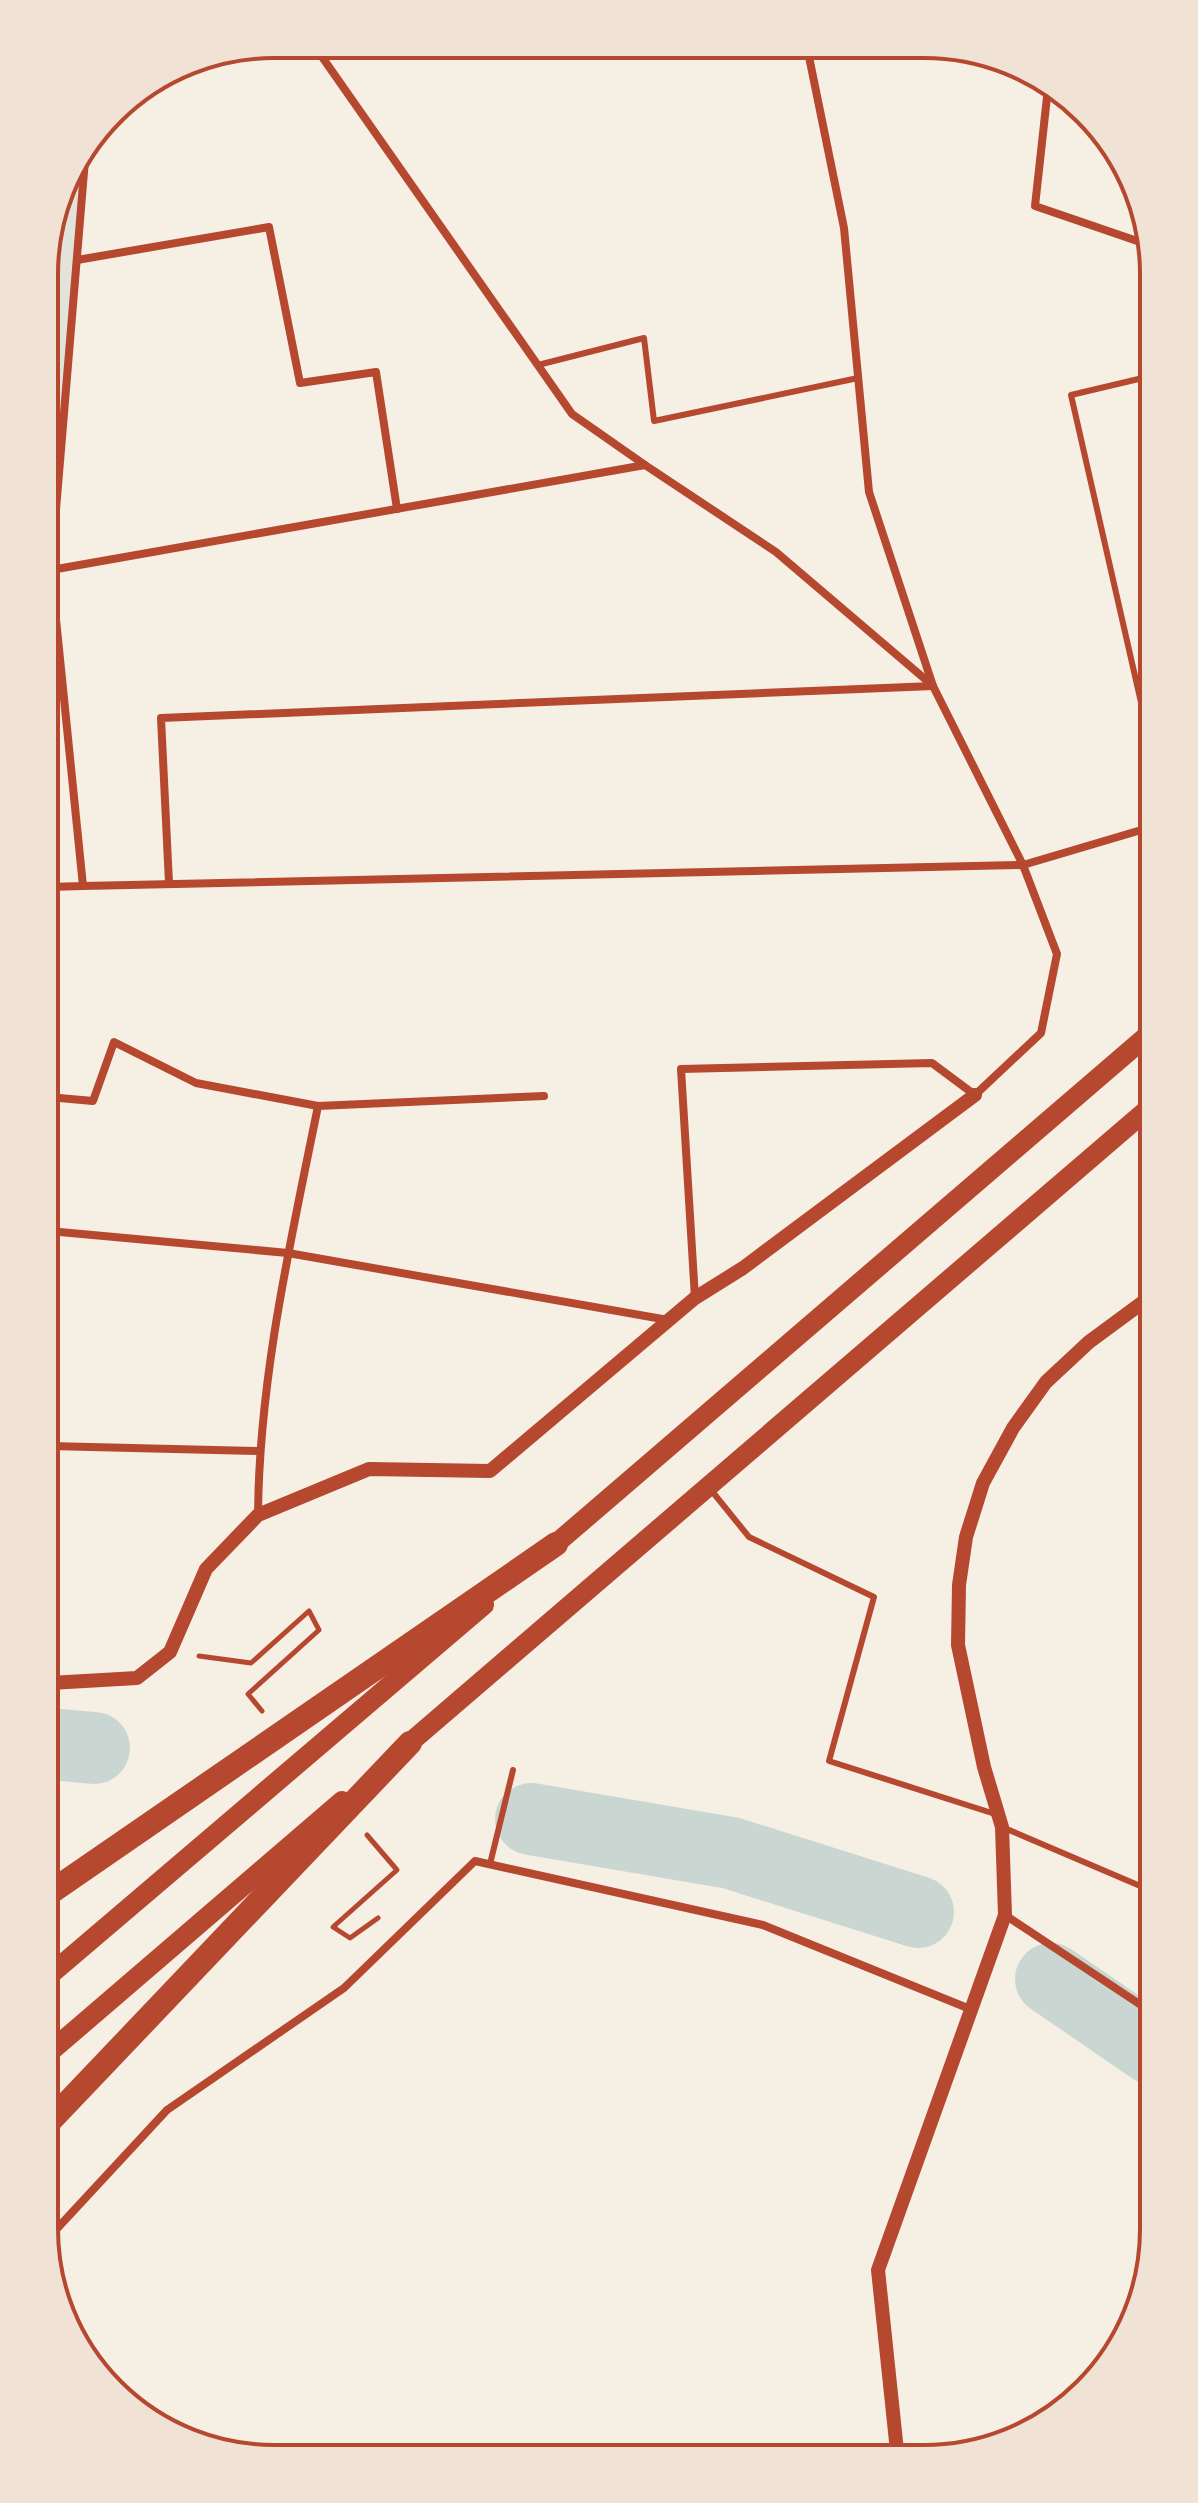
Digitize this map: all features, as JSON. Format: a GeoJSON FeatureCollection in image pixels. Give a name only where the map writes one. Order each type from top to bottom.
{"type":"FeatureCollection","features":[{"type":"Feature","properties":{"kind":"highway"},"geometry":{"type":"LineString","coordinates":[[58,1887],[556,1544]]}},
{"type":"Feature","properties":{"kind":"highway"},"geometry":{"type":"LineString","coordinates":[[58,2113],[410,1743]]}},
{"type":"Feature","properties":{"kind":"main road"},"geometry":{"type":"LineString","coordinates":[[58,1968],[1140,1042]]}},
{"type":"Feature","properties":{"kind":"main road"},"geometry":{"type":"LineString","coordinates":[[58,2045],[706,1485],[1140,1116]]}},
{"type":"Feature","properties":{"kind":"street"},"geometry":{"type":"LineString","coordinates":[[323,58],[572,414],[776,552],[933,686]]}},
{"type":"Feature","properties":{"kind":"street"},"geometry":{"type":"LineString","coordinates":[[58,1683],[137,1678],[169,1652],[206,1569],[258,1515],[369,1469],[490,1471],[695,1298],[743,1268],[975,1095],[1041,1033],[1057,954],[1023,865],[933,686],[869,492],[844,228],[809,58]]}},
{"type":"Feature","properties":{"kind":"street"},"geometry":{"type":"LineString","coordinates":[[1047,97],[1035,206],[1137,241]]}},
{"type":"Feature","properties":{"kind":"street"},"geometry":{"type":"LineString","coordinates":[[58,487],[84,172]]}},
{"type":"Feature","properties":{"kind":"street"},"geometry":{"type":"LineString","coordinates":[[77,260],[269,227],[300,383],[376,372],[397,509]]}},
{"type":"Feature","properties":{"kind":"street"},"geometry":{"type":"LineString","coordinates":[[58,569],[645,465]]}},
{"type":"Feature","properties":{"kind":"street"},"geometry":{"type":"LineString","coordinates":[[58,639],[83,886]]}},
{"type":"Feature","properties":{"kind":"street"},"geometry":{"type":"LineString","coordinates":[[169,883],[161,718],[933,686]]}},
{"type":"Feature","properties":{"kind":"street"},"geometry":{"type":"LineString","coordinates":[[58,887],[1023,865],[1140,830]]}},
{"type":"Feature","properties":{"kind":"street"},"geometry":{"type":"LineString","coordinates":[[58,1098],[93,1101],[114,1042],[196,1083],[318,1106],[544,1096]]}},
{"type":"Feature","properties":{"kind":"street"},"geometry":{"type":"LineString","coordinates":[[695,1298],[681,1069],[932,1063],[975,1095]]}},
{"type":"Feature","properties":{"kind":"street"},"geometry":{"type":"LineString","coordinates":[[258,1515],[259,1451],[288,1253],[318,1106]]}},
{"type":"Feature","properties":{"kind":"street"},"geometry":{"type":"LineString","coordinates":[[58,1232],[288,1253],[668,1320]]}},
{"type":"Feature","properties":{"kind":"street"},"geometry":{"type":"LineString","coordinates":[[896,2445],[878,2270],[1005,1915],[1001,1821],[984,1767],[958,1645],[959,1585],[966,1537],[983,1483],[1013,1428],[1046,1382],[1089,1342],[1140,1304]]}},
{"type":"Feature","properties":{"kind":"street"},"geometry":{"type":"LineString","coordinates":[[58,1446],[259,1451]]}},
{"type":"Feature","properties":{"kind":"street"},"geometry":{"type":"LineString","coordinates":[[58,2228],[167,2110],[344,1988],[475,1861],[763,1925],[970,2009]]}},
{"type":"Feature","properties":{"kind":"street"},"geometry":{"type":"LineString","coordinates":[[1005,1915],[1140,2004]]}},
{"type":"Feature","properties":{"kind":"lane"},"geometry":{"type":"LineString","coordinates":[[538,365],[644,338],[654,421],[858,378]]}},
{"type":"Feature","properties":{"kind":"lane"},"geometry":{"type":"LineString","coordinates":[[1140,379],[1071,395],[1140,698]]}},
{"type":"Feature","properties":{"kind":"lane"},"geometry":{"type":"LineString","coordinates":[[706,1485],[749,1537],[874,1597],[829,1761],[1001,1821],[1140,1885]]}},
{"type":"Feature","properties":{"kind":"lane"},"geometry":{"type":"LineString","coordinates":[[490,1864],[513,1770]]}},
{"type":"Feature","properties":{"kind":"path"},"geometry":{"type":"LineString","coordinates":[[169,1652],[251,1663],[309,1611],[319,1630],[248,1694]]}},
{"type":"Feature","properties":{"kind":"path"},"geometry":{"type":"LineString","coordinates":[[397,1870],[333,1927],[350,1938],[395,1906],[410,1925]]}},
{"type":"Feature","properties":{"kind":"shaded area"},"geometry":{"type":"Polygon","coordinates":[[[85,171],[58,487],[58,260],[65,218],[85,171]]]}},
{"type":"Feature","properties":{"kind":"waterway"},"geometry":{"type":"LineString","coordinates":[[58,1745],[94,1748]]}},
{"type":"Feature","properties":{"kind":"waterway"},"geometry":{"type":"LineString","coordinates":[[531,1819],[731,1853],[918,1912]]}},
{"type":"Feature","properties":{"kind":"waterway"},"geometry":{"type":"LineString","coordinates":[[1051,1979],[1140,2040]]}}]}
